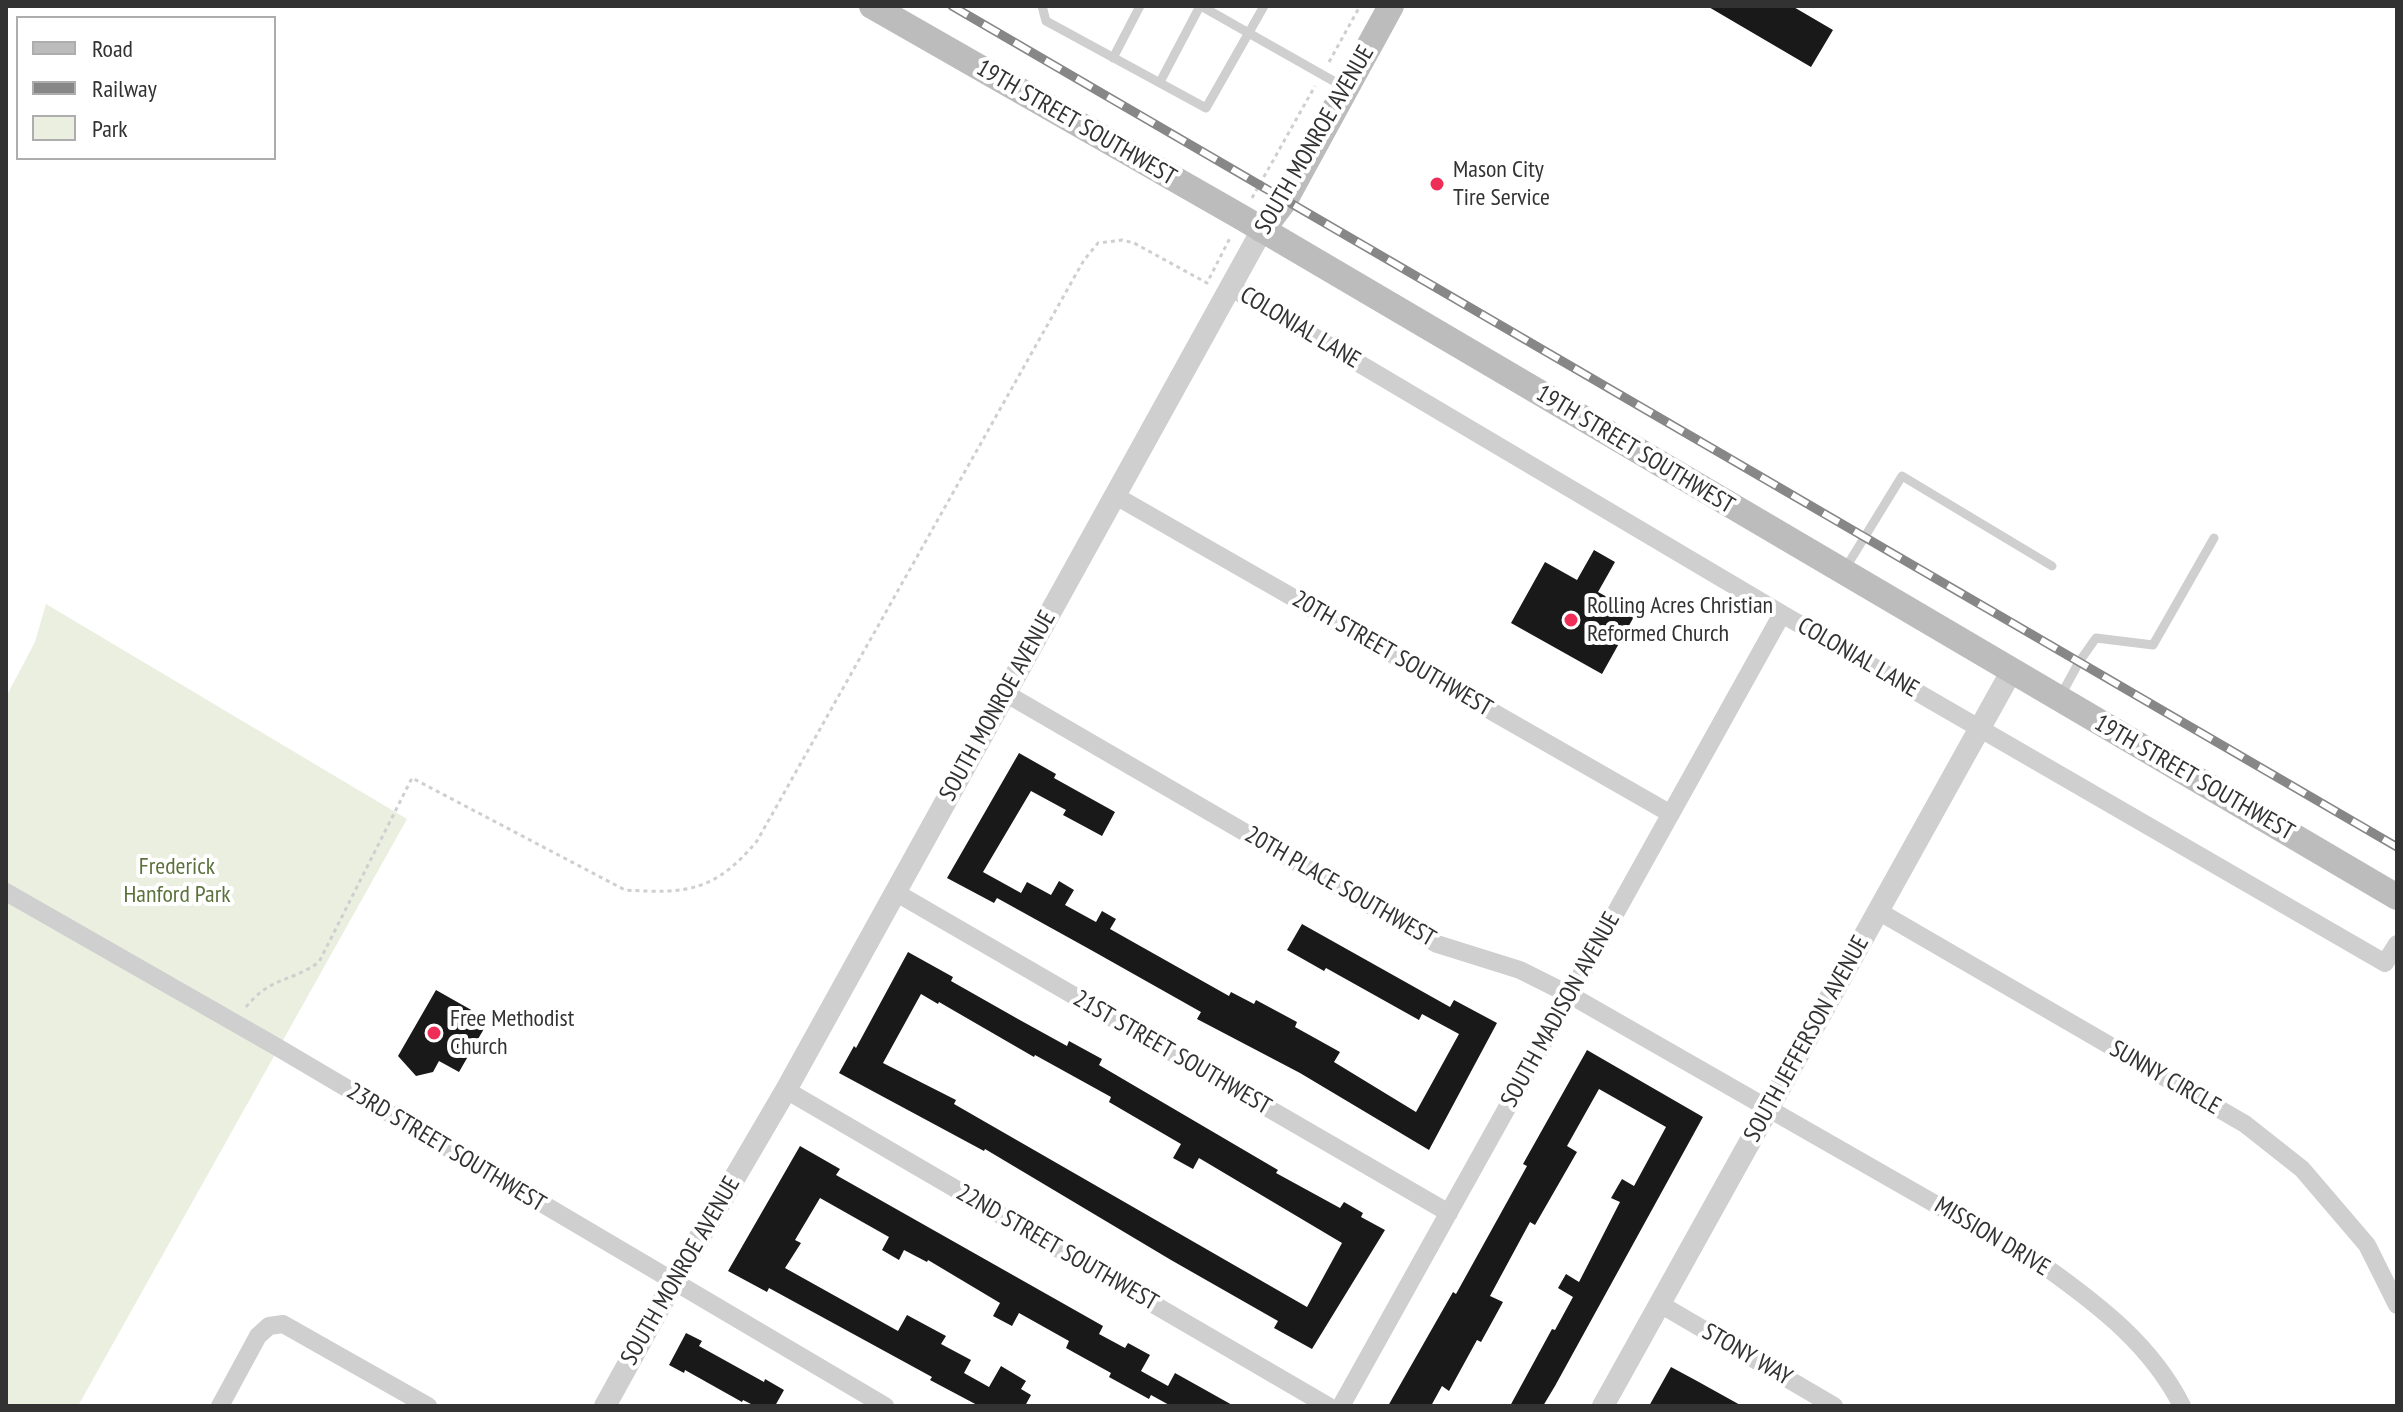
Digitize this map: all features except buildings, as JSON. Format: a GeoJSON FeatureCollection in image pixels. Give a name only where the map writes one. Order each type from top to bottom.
{"type":"FeatureCollection","features":[{"type":"Feature","properties":{"kind":"main road","name":"19TH STREET SOUTHWEST"},"geometry":{"type":"LineString","coordinates":[[872,6],[1252,224],[2397,897]]}},
{"type":"Feature","properties":{"kind":"main road","name":"SOUTH MONROE AVENUE"},"geometry":{"type":"LineString","coordinates":[[1252,224],[1285,200],[1391,6]]}},
{"type":"Feature","properties":{"kind":"street","name":"SOUTH MONROE AVENUE"},"geometry":{"type":"LineString","coordinates":[[609,1405],[673,1283],[786,1090],[1230,287],[1252,224]]}},
{"type":"Feature","properties":{"kind":"street","name":"COLONIAL LANE"},"geometry":{"type":"LineString","coordinates":[[1230,287],[1782,614],[2385,963],[2397,944]]}},
{"type":"Feature","properties":{"kind":"street","name":"20TH STREET SOUTHWEST"},"geometry":{"type":"LineString","coordinates":[[1114,495],[1671,814]]}},
{"type":"Feature","properties":{"kind":"street","name":"SOUTH MADISON AVENUE"},"geometry":{"type":"LineString","coordinates":[[1341,1406],[1782,614]]}},
{"type":"Feature","properties":{"kind":"street","name":"SOUTH JEFFERSON AVENUE"},"geometry":{"type":"LineString","coordinates":[[1603,1406],[2011,672]]}},
{"type":"Feature","properties":{"kind":"street","name":"20TH PLACE SOUTHWEST"},"geometry":{"type":"LineString","coordinates":[[1005,693],[1437,944],[1520,970],[1769,1107]]}},
{"type":"Feature","properties":{"kind":"street","name":"23RD STREET SOUTHWEST"},"geometry":{"type":"LineString","coordinates":[[6,892],[885,1406]]}},
{"type":"Feature","properties":{"kind":"street","name":"21ST STREET SOUTHWEST"},"geometry":{"type":"LineString","coordinates":[[895,892],[1449,1213]]}},
{"type":"Feature","properties":{"kind":"street","name":"SUNNY CIRCLE"},"geometry":{"type":"LineString","coordinates":[[1878,911],[2245,1124],[2302,1169],[2367,1245],[2397,1305]]}},
{"type":"Feature","properties":{"kind":"street","name":"22ND STREET SOUTHWEST"},"geometry":{"type":"LineString","coordinates":[[786,1090],[1328,1406]]}},
{"type":"Feature","properties":{"kind":"street","name":"MISSION DRIVE"},"geometry":{"type":"LineString","coordinates":[[1769,1107],[2047,1268],[2098,1304],[2139,1344],[2182,1406]]}},
{"type":"Feature","properties":{"kind":"street","name":"STONY WAY"},"geometry":{"type":"LineString","coordinates":[[1660,1304],[1834,1406]]}},
{"type":"Feature","properties":{"kind":"street"},"geometry":{"type":"LineString","coordinates":[[220,1406],[258,1336],[269,1326],[283,1324],[428,1406]]}},
{"type":"Feature","properties":{"kind":"lane"},"geometry":{"type":"LineString","coordinates":[[1042,6],[1046,21],[1206,108],[1264,6]]}},
{"type":"Feature","properties":{"kind":"lane"},"geometry":{"type":"LineString","coordinates":[[1113,58],[1140,6]]}},
{"type":"Feature","properties":{"kind":"lane"},"geometry":{"type":"LineString","coordinates":[[1160,82],[1201,6],[1346,88]]}},
{"type":"Feature","properties":{"kind":"lane"},"geometry":{"type":"LineString","coordinates":[[1843,573],[1902,476],[2052,566]]}},
{"type":"Feature","properties":{"kind":"lane"},"geometry":{"type":"LineString","coordinates":[[2059,700],[2096,638],[2153,645],[2214,538]]}},
{"type":"Feature","properties":{"kind":"path"},"geometry":{"type":"LineString","coordinates":[[233,1022],[259,991],[273,982],[303,973],[319,962],[412,778],[625,890],[663,893],[701,886],[735,868],[757,841],[1084,260],[1098,243],[1122,240],[1134,243],[1207,283],[1252,224],[1322,74],[1360,6]]}},
{"type":"Feature","properties":{"kind":"green space","name":"Frederick Hanford Park"},"geometry":{"type":"Polygon","coordinates":[[[46,604],[407,819],[78,1406],[6,1406],[6,697],[35,642],[46,604]]]}},
{"type":"Feature","properties":{"kind":"railway"},"geometry":{"type":"LineString","coordinates":[[952,6],[2397,847]]}},
{"type":"Feature","properties":{"kind":"place","name":"Mason City Tire Service"},"geometry":{"type":"Point","coordinates":[1437,184]}},
{"type":"Feature","properties":{"kind":"place","name":"Rolling Acres Christian Reformed Church"},"geometry":{"type":"Point","coordinates":[1571,620]}},
{"type":"Feature","properties":{"kind":"place","name":"Free Methodist Church"},"geometry":{"type":"Point","coordinates":[434,1033]}}]}
